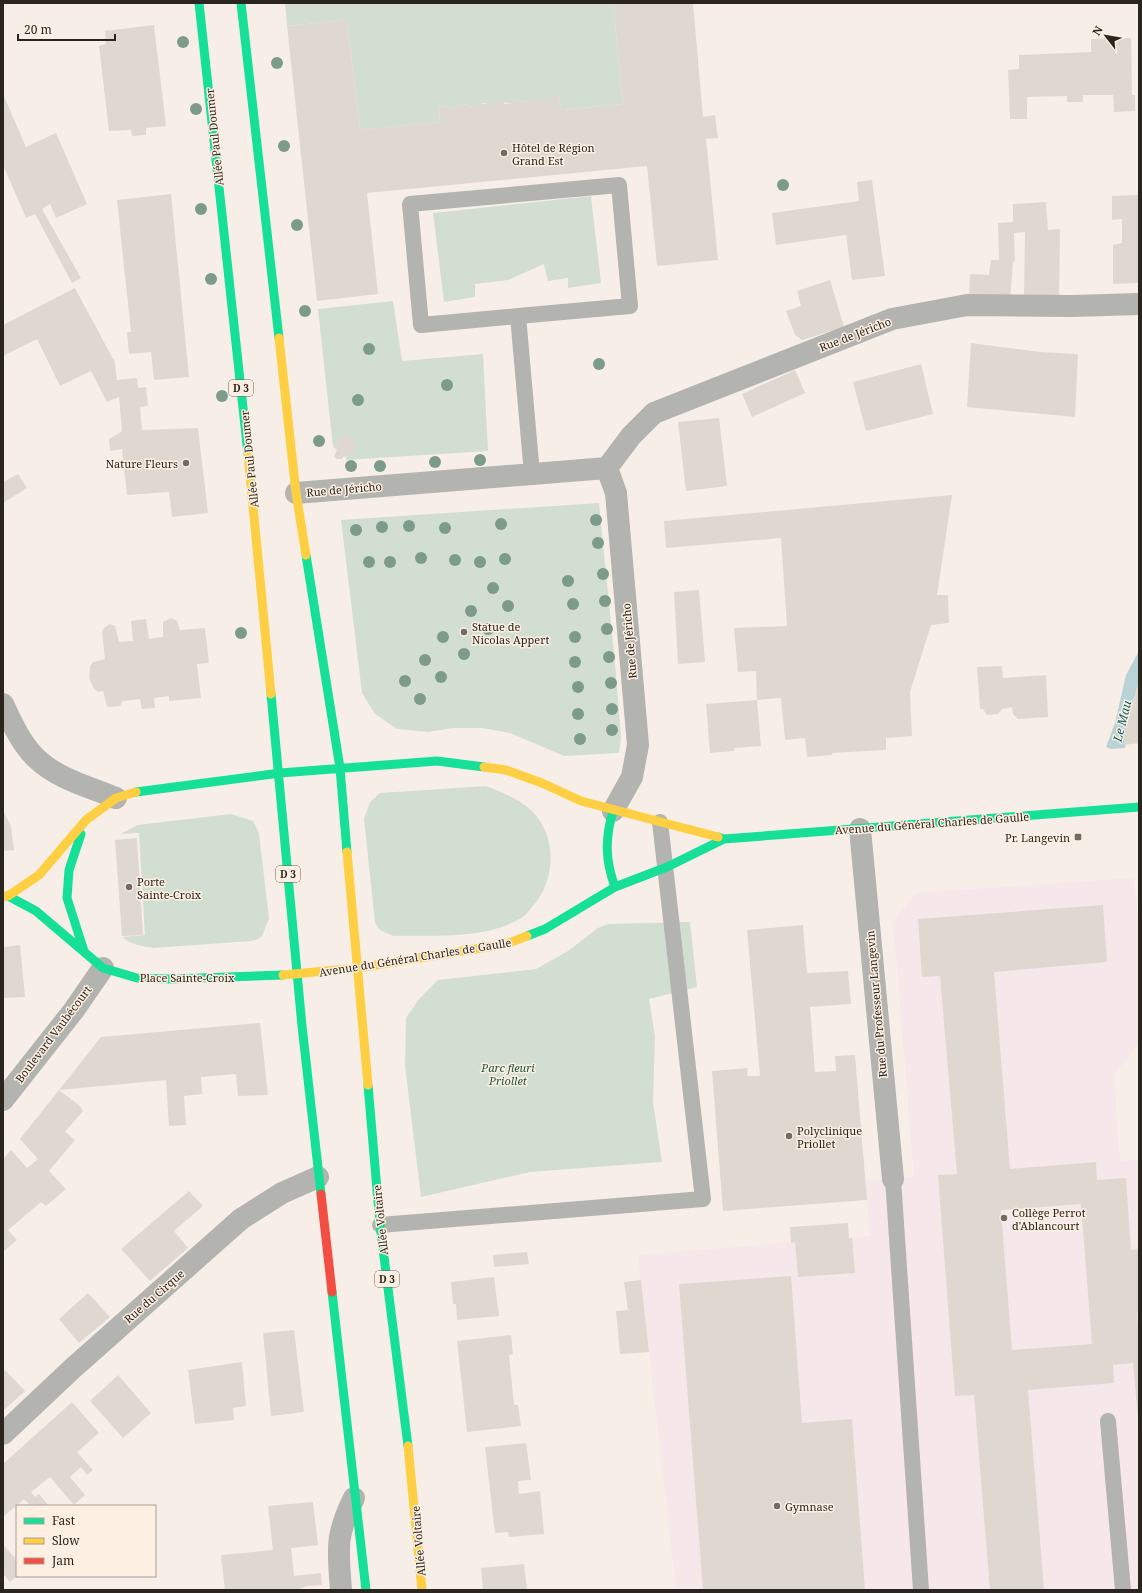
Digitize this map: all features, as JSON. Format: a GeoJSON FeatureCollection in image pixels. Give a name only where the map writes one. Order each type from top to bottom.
{"type":"FeatureCollection","features":[{"type":"Feature","properties":{"kind":"main road","name":"Allée Paul Doumer"},"geometry":{"type":"LineString","coordinates":[[200,3],[260,559],[280,773]]}},
{"type":"Feature","properties":{"kind":"main road","name":"D 3"},"geometry":{"type":"LineString","coordinates":[[241,3],[296,492],[340,768],[358,968]]}},
{"type":"Feature","properties":{"kind":"main road","name":"Avenue du Général Charles de Gaulle"},"geometry":{"type":"LineString","coordinates":[[280,773],[437,761],[506,770],[542,783],[581,801],[613,811],[724,839],[1139,807]]}},
{"type":"Feature","properties":{"kind":"main road","name":"Place Sainte-Croix"},"geometry":{"type":"LineString","coordinates":[[6,896],[39,875],[86,820],[116,798],[137,792],[280,773]]}},
{"type":"Feature","properties":{"kind":"main road","name":"D 3"},"geometry":{"type":"LineString","coordinates":[[280,773],[297,975],[318,1177],[354,1498],[366,1590]]}},
{"type":"Feature","properties":{"kind":"main road"},"geometry":{"type":"LineString","coordinates":[[613,811],[608,828],[605,849],[608,869],[615,887]]}},
{"type":"Feature","properties":{"kind":"main road"},"geometry":{"type":"LineString","coordinates":[[84,952],[67,898],[69,870],[86,820]]}},
{"type":"Feature","properties":{"kind":"main road","name":"Avenue du Général Charles de Gaulle"},"geometry":{"type":"LineString","coordinates":[[297,975],[358,968],[506,944],[545,929],[615,887],[666,867],[724,839]]}},
{"type":"Feature","properties":{"kind":"main road","name":"Place Sainte-Croix"},"geometry":{"type":"LineString","coordinates":[[6,896],[36,911],[103,968],[137,978],[172,980],[297,975]]}},
{"type":"Feature","properties":{"kind":"main road","name":"Allée Voltaire"},"geometry":{"type":"LineString","coordinates":[[358,968],[380,1225],[412,1478],[422,1590]]}},
{"type":"Feature","properties":{"kind":"street","name":"Rue de Jéricho"},"geometry":{"type":"LineString","coordinates":[[296,492],[607,468],[631,436],[654,413],[892,319],[967,304],[1072,306],[1139,304]]}},
{"type":"Feature","properties":{"kind":"street","name":"Rue de Jéricho"},"geometry":{"type":"LineString","coordinates":[[607,468],[616,493],[638,745],[632,777],[613,811]]}},
{"type":"Feature","properties":{"kind":"street"},"geometry":{"type":"LineString","coordinates":[[3,704],[18,734],[37,759],[58,774],[116,798]]}},
{"type":"Feature","properties":{"kind":"street","name":"Rue du Professeur Langevin"},"geometry":{"type":"LineString","coordinates":[[860,828],[893,1179]]}},
{"type":"Feature","properties":{"kind":"street","name":"Boulevard Vaubécourt"},"geometry":{"type":"LineString","coordinates":[[3,1100],[74,1010],[103,968]]}},
{"type":"Feature","properties":{"kind":"street","name":"Rue du Cirque"},"geometry":{"type":"LineString","coordinates":[[3,1434],[72,1369],[241,1219],[282,1192],[318,1177]]}},
{"type":"Feature","properties":{"kind":"street"},"geometry":{"type":"LineString","coordinates":[[341,1590],[338,1546],[339,1535],[354,1498]]}},
{"type":"Feature","properties":{"kind":"lane"},"geometry":{"type":"LineString","coordinates":[[619,185],[630,306],[518,316],[421,325],[410,204],[619,185]]}},
{"type":"Feature","properties":{"kind":"lane"},"geometry":{"type":"LineString","coordinates":[[518,316],[532,474]]}},
{"type":"Feature","properties":{"kind":"lane"},"geometry":{"type":"LineString","coordinates":[[380,1225],[703,1199],[660,822]]}},
{"type":"Feature","properties":{"kind":"lane"},"geometry":{"type":"LineString","coordinates":[[893,1179],[921,1590]]}},
{"type":"Feature","properties":{"kind":"lane"},"geometry":{"type":"LineString","coordinates":[[1108,1421],[1123,1590]]}},
{"type":"Feature","properties":{"kind":"shaded area","name":"Collège Perrot d'Ablancourt"},"geometry":{"type":"Polygon","coordinates":[[[1134,878],[1139,931],[1139,1043],[1114,1075],[1120,1161],[1139,1160],[1139,1363],[1133,1363],[1139,1451],[1139,1590],[676,1590],[638,1255],[870,1236],[865,1181],[914,1177],[893,921],[916,893],[1134,878]]]}},
{"type":"Feature","properties":{"kind":"green space"},"geometry":{"type":"Polygon","coordinates":[[[285,3],[613,3],[623,104],[561,110],[559,96],[549,97],[549,99],[530,99],[530,101],[521,102],[521,99],[513,100],[513,103],[494,102],[495,104],[477,104],[477,106],[467,107],[467,104],[449,109],[449,106],[439,107],[440,122],[360,130],[347,20],[287,26],[285,3]]]}},
{"type":"Feature","properties":{"kind":"green space"},"geometry":{"type":"Polygon","coordinates":[[[591,196],[601,283],[568,288],[568,278],[548,281],[544,264],[508,280],[475,284],[475,297],[444,302],[433,213],[591,196]]]}},
{"type":"Feature","properties":{"kind":"green space"},"geometry":{"type":"Polygon","coordinates":[[[393,301],[402,361],[483,354],[488,451],[346,460],[357,445],[345,434],[333,447],[318,309],[393,301]]]}},
{"type":"Feature","properties":{"kind":"green space"},"geometry":{"type":"Polygon","coordinates":[[[599,503],[621,738],[619,753],[564,756],[510,733],[482,728],[453,728],[428,732],[397,729],[375,714],[362,693],[341,520],[599,503]]]}},
{"type":"Feature","properties":{"kind":"green space"},"geometry":{"type":"Polygon","coordinates":[[[486,786],[521,802],[531,810],[540,821],[546,832],[550,845],[551,858],[546,885],[540,896],[528,912],[522,917],[507,925],[492,930],[459,935],[393,936],[380,930],[375,923],[364,819],[370,802],[380,793],[486,786]]]}},
{"type":"Feature","properties":{"kind":"green space"},"geometry":{"type":"Polygon","coordinates":[[[231,814],[253,821],[259,833],[269,919],[262,936],[251,941],[153,948],[137,945],[126,940],[123,937],[145,935],[139,833],[121,834],[137,825],[231,814]]]}},
{"type":"Feature","properties":{"kind":"green space","name":"Parc fleuri Priollet"},"geometry":{"type":"Polygon","coordinates":[[[690,922],[697,987],[649,999],[655,1036],[653,1102],[662,1162],[530,1172],[421,1197],[405,1066],[406,1018],[419,999],[438,980],[536,969],[568,951],[598,928],[608,924],[690,922]]]}},
{"type":"Feature","properties":{"kind":"water","name":"Le Mau"},"geometry":{"type":"Polygon","coordinates":[[[1139,651],[1139,683],[1127,719],[1124,745],[1126,744],[1125,748],[1111,749],[1106,747],[1115,723],[1126,675],[1139,651]]]}},
{"type":"Feature","properties":{"kind":"building","name":"Hôtel de Région Grand Est"},"geometry":{"type":"Polygon","coordinates":[[[613,3],[693,3],[703,117],[715,115],[718,138],[706,139],[718,260],[657,266],[647,166],[367,193],[378,294],[317,301],[287,26],[347,20],[360,130],[440,122],[439,107],[449,106],[449,109],[467,104],[467,107],[477,106],[477,104],[495,104],[494,102],[504,101],[504,104],[513,103],[513,100],[521,99],[521,102],[530,101],[530,99],[549,99],[549,97],[559,95],[561,110],[623,104],[613,3]]]}},
{"type":"Feature","properties":{"kind":"building"},"geometry":{"type":"Polygon","coordinates":[[[154,25],[166,126],[146,128],[146,135],[132,136],[131,130],[109,131],[99,46],[106,44],[105,31],[154,25]]]}},
{"type":"Feature","properties":{"kind":"building"},"geometry":{"type":"Polygon","coordinates":[[[1131,38],[1132,95],[1135,95],[1135,111],[1114,112],[1113,95],[1083,95],[1083,102],[1067,102],[1067,96],[1027,97],[1027,119],[1010,119],[1008,70],[1019,69],[1019,55],[1091,52],[1091,39],[1131,38]]]}},
{"type":"Feature","properties":{"kind":"building"},"geometry":{"type":"Polygon","coordinates":[[[3,94],[26,147],[56,133],[87,204],[56,218],[50,204],[42,209],[81,278],[72,283],[35,214],[26,218],[3,165],[3,94]]]}},
{"type":"Feature","properties":{"kind":"building"},"geometry":{"type":"Polygon","coordinates":[[[872,180],[885,276],[852,280],[846,235],[776,245],[772,213],[859,201],[857,182],[872,180]]]}},
{"type":"Feature","properties":{"kind":"building"},"geometry":{"type":"Polygon","coordinates":[[[171,194],[189,377],[154,380],[151,352],[129,354],[127,332],[131,332],[117,200],[171,194]]]}},
{"type":"Feature","properties":{"kind":"building"},"geometry":{"type":"Polygon","coordinates":[[[1138,195],[1139,283],[1113,284],[1113,245],[1122,243],[1122,219],[1112,220],[1112,196],[1138,195]]]}},
{"type":"Feature","properties":{"kind":"building"},"geometry":{"type":"Polygon","coordinates":[[[1046,202],[1048,230],[1060,229],[1059,295],[1024,295],[1025,232],[1014,233],[1015,261],[1013,262],[1010,299],[969,297],[970,274],[989,275],[991,260],[999,260],[998,223],[1013,222],[1013,204],[1046,202]]]}},
{"type":"Feature","properties":{"kind":"building"},"geometry":{"type":"Polygon","coordinates":[[[830,280],[844,327],[802,340],[795,335],[786,311],[801,306],[797,291],[830,280]]]}},
{"type":"Feature","properties":{"kind":"building"},"geometry":{"type":"Polygon","coordinates":[[[75,288],[113,359],[114,358],[117,380],[137,378],[138,388],[146,387],[148,406],[140,407],[142,430],[198,428],[208,513],[172,517],[169,492],[127,495],[122,449],[110,451],[109,439],[122,431],[119,397],[107,402],[91,371],[60,386],[37,339],[3,356],[3,325],[75,288]]]}},
{"type":"Feature","properties":{"kind":"building"},"geometry":{"type":"Polygon","coordinates":[[[971,343],[1040,352],[1078,354],[1075,417],[967,407],[971,343]]]}},
{"type":"Feature","properties":{"kind":"building"},"geometry":{"type":"Polygon","coordinates":[[[921,364],[933,414],[866,431],[853,382],[921,364]]]}},
{"type":"Feature","properties":{"kind":"building"},"geometry":{"type":"Polygon","coordinates":[[[795,370],[805,393],[752,417],[742,394],[795,370]]]}},
{"type":"Feature","properties":{"kind":"building"},"geometry":{"type":"Polygon","coordinates":[[[719,418],[727,486],[686,491],[678,422],[719,418]]]}},
{"type":"Feature","properties":{"kind":"building"},"geometry":{"type":"Polygon","coordinates":[[[345,434],[358,445],[346,458],[344,456],[342,459],[337,459],[334,456],[337,450],[333,447],[345,434]]]}},
{"type":"Feature","properties":{"kind":"building"},"geometry":{"type":"Polygon","coordinates":[[[18,474],[27,488],[3,503],[3,482],[18,474]]]}},
{"type":"Feature","properties":{"kind":"building"},"geometry":{"type":"Polygon","coordinates":[[[952,495],[937,595],[948,595],[949,623],[931,625],[910,692],[912,736],[886,738],[886,750],[832,753],[832,755],[807,757],[805,738],[785,740],[781,698],[757,700],[756,671],[738,672],[734,628],[787,626],[781,538],[666,548],[664,521],[952,495]]]}},
{"type":"Feature","properties":{"kind":"building"},"geometry":{"type":"Polygon","coordinates":[[[699,590],[705,662],[678,664],[674,592],[699,590]]]}},
{"type":"Feature","properties":{"kind":"building"},"geometry":{"type":"Polygon","coordinates":[[[171,618],[177,621],[180,630],[205,628],[209,663],[197,664],[201,698],[169,701],[169,696],[154,698],[155,708],[142,709],[140,699],[123,701],[120,706],[107,707],[103,691],[98,692],[94,689],[89,678],[90,666],[93,662],[105,659],[102,632],[104,628],[110,624],[115,626],[119,642],[133,641],[131,621],[146,619],[149,639],[163,637],[163,622],[171,618]]]}},
{"type":"Feature","properties":{"kind":"building"},"geometry":{"type":"Polygon","coordinates":[[[1002,666],[1003,678],[1046,675],[1048,717],[1018,719],[1013,714],[1012,707],[1002,709],[998,714],[987,715],[983,709],[980,709],[977,667],[1002,666]]]}},
{"type":"Feature","properties":{"kind":"building"},"geometry":{"type":"Polygon","coordinates":[[[1139,684],[1139,743],[1124,745],[1127,719],[1139,684]]]}},
{"type":"Feature","properties":{"kind":"building"},"geometry":{"type":"Polygon","coordinates":[[[757,700],[761,746],[734,748],[734,751],[710,753],[706,704],[757,700]]]}},
{"type":"Feature","properties":{"kind":"building"},"geometry":{"type":"Polygon","coordinates":[[[3,811],[11,826],[14,850],[3,851],[3,811]]]}},
{"type":"Feature","properties":{"kind":"building","name":"Porte Sainte-Croix"},"geometry":{"type":"Polygon","coordinates":[[[137,838],[143,935],[122,936],[115,840],[137,838]]]}},
{"type":"Feature","properties":{"kind":"building"},"geometry":{"type":"Polygon","coordinates":[[[1103,905],[1107,962],[994,972],[1010,1169],[1096,1162],[1097,1180],[1126,1178],[1131,1250],[1139,1249],[1139,1313],[1137,1313],[1139,1343],[1139,1432],[1133,1363],[1113,1365],[1114,1383],[1028,1390],[1044,1590],[990,1590],[974,1395],[955,1396],[938,1175],[957,1174],[940,976],[922,977],[918,919],[1103,905]],[[1081,1204],[1001,1210],[1012,1350],[1092,1344],[1081,1204]]]}},
{"type":"Feature","properties":{"kind":"building"},"geometry":{"type":"Polygon","coordinates":[[[803,925],[807,973],[848,971],[851,1004],[810,1007],[815,1072],[836,1071],[835,1056],[855,1055],[867,1200],[723,1211],[712,1071],[748,1068],[747,1076],[760,1076],[747,930],[803,925]]]}},
{"type":"Feature","properties":{"kind":"building"},"geometry":{"type":"Polygon","coordinates":[[[20,945],[25,997],[3,998],[3,947],[20,945]]]}},
{"type":"Feature","properties":{"kind":"building"},"geometry":{"type":"Polygon","coordinates":[[[260,1023],[268,1095],[238,1096],[236,1074],[201,1077],[202,1094],[184,1096],[186,1125],[169,1126],[166,1080],[59,1090],[101,1037],[260,1023]]]}},
{"type":"Feature","properties":{"kind":"building"},"geometry":{"type":"Polygon","coordinates":[[[59,1090],[80,1106],[83,1111],[65,1132],[75,1140],[49,1171],[66,1189],[46,1206],[41,1202],[8,1230],[17,1240],[3,1252],[3,1159],[11,1150],[27,1168],[38,1159],[20,1139],[59,1090]]]}},
{"type":"Feature","properties":{"kind":"building"},"geometry":{"type":"Polygon","coordinates":[[[189,1191],[203,1206],[174,1231],[188,1248],[150,1281],[121,1249],[189,1191]]]}},
{"type":"Feature","properties":{"kind":"building"},"geometry":{"type":"Polygon","coordinates":[[[848,1223],[849,1238],[852,1238],[855,1273],[798,1277],[795,1242],[791,1243],[790,1227],[848,1223]]]}},
{"type":"Feature","properties":{"kind":"building"},"geometry":{"type":"Polygon","coordinates":[[[527,1252],[529,1264],[494,1267],[493,1255],[527,1252]]]}},
{"type":"Feature","properties":{"kind":"building","name":"Gymnase"},"geometry":{"type":"Polygon","coordinates":[[[791,1276],[802,1423],[852,1419],[865,1590],[703,1590],[679,1284],[791,1276]]]}},
{"type":"Feature","properties":{"kind":"building"},"geometry":{"type":"Polygon","coordinates":[[[494,1277],[499,1316],[457,1320],[456,1304],[453,1304],[451,1282],[494,1277]]]}},
{"type":"Feature","properties":{"kind":"building"},"geometry":{"type":"Polygon","coordinates":[[[641,1280],[649,1352],[620,1354],[616,1311],[628,1310],[624,1282],[641,1280]]]}},
{"type":"Feature","properties":{"kind":"building"},"geometry":{"type":"Polygon","coordinates":[[[88,1293],[110,1317],[79,1343],[59,1319],[88,1293]]]}},
{"type":"Feature","properties":{"kind":"building"},"geometry":{"type":"Polygon","coordinates":[[[294,1330],[304,1412],[271,1416],[263,1333],[294,1330]]]}},
{"type":"Feature","properties":{"kind":"building"},"geometry":{"type":"Polygon","coordinates":[[[511,1335],[513,1354],[509,1355],[514,1405],[518,1405],[521,1426],[467,1432],[457,1341],[511,1335]]]}},
{"type":"Feature","properties":{"kind":"building"},"geometry":{"type":"Polygon","coordinates":[[[242,1362],[246,1406],[233,1408],[234,1420],[195,1424],[188,1370],[242,1362]]]}},
{"type":"Feature","properties":{"kind":"building"},"geometry":{"type":"Polygon","coordinates":[[[5,1370],[25,1391],[3,1411],[3,1372],[5,1370]]]}},
{"type":"Feature","properties":{"kind":"building"},"geometry":{"type":"Polygon","coordinates":[[[118,1375],[151,1413],[123,1438],[90,1401],[118,1375]]]}},
{"type":"Feature","properties":{"kind":"building"},"geometry":{"type":"Polygon","coordinates":[[[72,1402],[99,1433],[77,1452],[93,1470],[87,1475],[81,1467],[70,1477],[85,1495],[74,1505],[50,1477],[31,1492],[35,1497],[39,1494],[48,1505],[30,1505],[24,1499],[3,1517],[3,1464],[72,1402]]]}},
{"type":"Feature","properties":{"kind":"building"},"geometry":{"type":"Polygon","coordinates":[[[526,1443],[531,1480],[518,1481],[519,1494],[540,1491],[544,1534],[509,1537],[508,1532],[495,1533],[485,1447],[526,1443]]]}},
{"type":"Feature","properties":{"kind":"building"},"geometry":{"type":"Polygon","coordinates":[[[313,1502],[318,1545],[291,1548],[294,1576],[321,1573],[322,1585],[307,1586],[296,1590],[225,1590],[221,1555],[273,1550],[268,1506],[313,1502]]]}},
{"type":"Feature","properties":{"kind":"building"},"geometry":{"type":"Polygon","coordinates":[[[3,1545],[16,1559],[16,1577],[10,1582],[3,1574],[3,1545]]]}},
{"type":"Feature","properties":{"kind":"building"},"geometry":{"type":"Polygon","coordinates":[[[524,1564],[527,1590],[483,1590],[481,1568],[524,1564]]]}},
{"type":"Feature","properties":{"kind":"traffic: fast"},"geometry":{"type":"LineString","coordinates":[[199,3],[248,454]]}},
{"type":"Feature","properties":{"kind":"traffic: fast"},"geometry":{"type":"LineString","coordinates":[[241,3],[279,338]]}},
{"type":"Feature","properties":{"kind":"traffic: fast"},"geometry":{"type":"LineString","coordinates":[[306,555],[340,768],[347,852]]}},
{"type":"Feature","properties":{"kind":"traffic: fast"},"geometry":{"type":"LineString","coordinates":[[271,694],[302,1026],[321,1194]]}},
{"type":"Feature","properties":{"kind":"traffic: fast"},"geometry":{"type":"LineString","coordinates":[[136,792],[280,773],[437,761],[484,767]]}},
{"type":"Feature","properties":{"kind":"traffic: fast"},"geometry":{"type":"LineString","coordinates":[[718,837],[724,839],[1139,807]]}},
{"type":"Feature","properties":{"kind":"traffic: fast"},"geometry":{"type":"LineString","coordinates":[[613,811],[610,821],[607,849],[609,868],[615,887]]}},
{"type":"Feature","properties":{"kind":"traffic: fast"},"geometry":{"type":"LineString","coordinates":[[81,834],[69,870],[67,898],[84,951]]}},
{"type":"Feature","properties":{"kind":"traffic: fast"},"geometry":{"type":"LineString","coordinates":[[527,936],[545,929],[615,887],[667,867],[724,839]]}},
{"type":"Feature","properties":{"kind":"traffic: fast"},"geometry":{"type":"LineString","coordinates":[[8,896],[36,911],[103,968],[137,978],[172,979],[283,975]]}},
{"type":"Feature","properties":{"kind":"traffic: fast"},"geometry":{"type":"LineString","coordinates":[[368,1085],[380,1225],[408,1446]]}},
{"type":"Feature","properties":{"kind":"traffic: fast"},"geometry":{"type":"LineString","coordinates":[[332,1292],[366,1590]]}},
{"type":"Feature","properties":{"kind":"traffic: slow"},"geometry":{"type":"LineString","coordinates":[[279,338],[296,493],[306,555]]}},
{"type":"Feature","properties":{"kind":"traffic: slow"},"geometry":{"type":"LineString","coordinates":[[248,454],[271,694]]}},
{"type":"Feature","properties":{"kind":"traffic: slow"},"geometry":{"type":"LineString","coordinates":[[484,767],[506,770],[542,783],[581,801],[718,837]]}},
{"type":"Feature","properties":{"kind":"traffic: slow"},"geometry":{"type":"LineString","coordinates":[[3,896],[8,896],[39,875],[86,820],[116,798],[136,792]]}},
{"type":"Feature","properties":{"kind":"traffic: slow"},"geometry":{"type":"LineString","coordinates":[[347,852],[368,1085]]}},
{"type":"Feature","properties":{"kind":"traffic: slow"},"geometry":{"type":"LineString","coordinates":[[283,975],[358,968],[506,944],[527,936]]}},
{"type":"Feature","properties":{"kind":"traffic: slow"},"geometry":{"type":"LineString","coordinates":[[408,1446],[422,1590]]}},
{"type":"Feature","properties":{"kind":"traffic: jam"},"geometry":{"type":"LineString","coordinates":[[321,1194],[332,1292]]}},
{"type":"Feature","properties":{"kind":"place","name":"Hôtel de Région Grand Est"},"geometry":{"type":"Point","coordinates":[504,153]}},
{"type":"Feature","properties":{"kind":"place","name":"Nature Fleurs"},"geometry":{"type":"Point","coordinates":[186,463]}},
{"type":"Feature","properties":{"kind":"place","name":"Statue de Nicolas Appert"},"geometry":{"type":"Point","coordinates":[464,632]}},
{"type":"Feature","properties":{"kind":"place","name":"Pr. Langevin"},"geometry":{"type":"Point","coordinates":[1078,837]}},
{"type":"Feature","properties":{"kind":"place","name":"Porte Sainte-Croix"},"geometry":{"type":"Point","coordinates":[129,887]}},
{"type":"Feature","properties":{"kind":"place","name":"Polyclinique Priollet"},"geometry":{"type":"Point","coordinates":[789,1136]}},
{"type":"Feature","properties":{"kind":"place","name":"Collège Perrot d'Ablancourt"},"geometry":{"type":"Point","coordinates":[1004,1218]}},
{"type":"Feature","properties":{"kind":"place","name":"Gymnase"},"geometry":{"type":"Point","coordinates":[777,1506]}}]}
